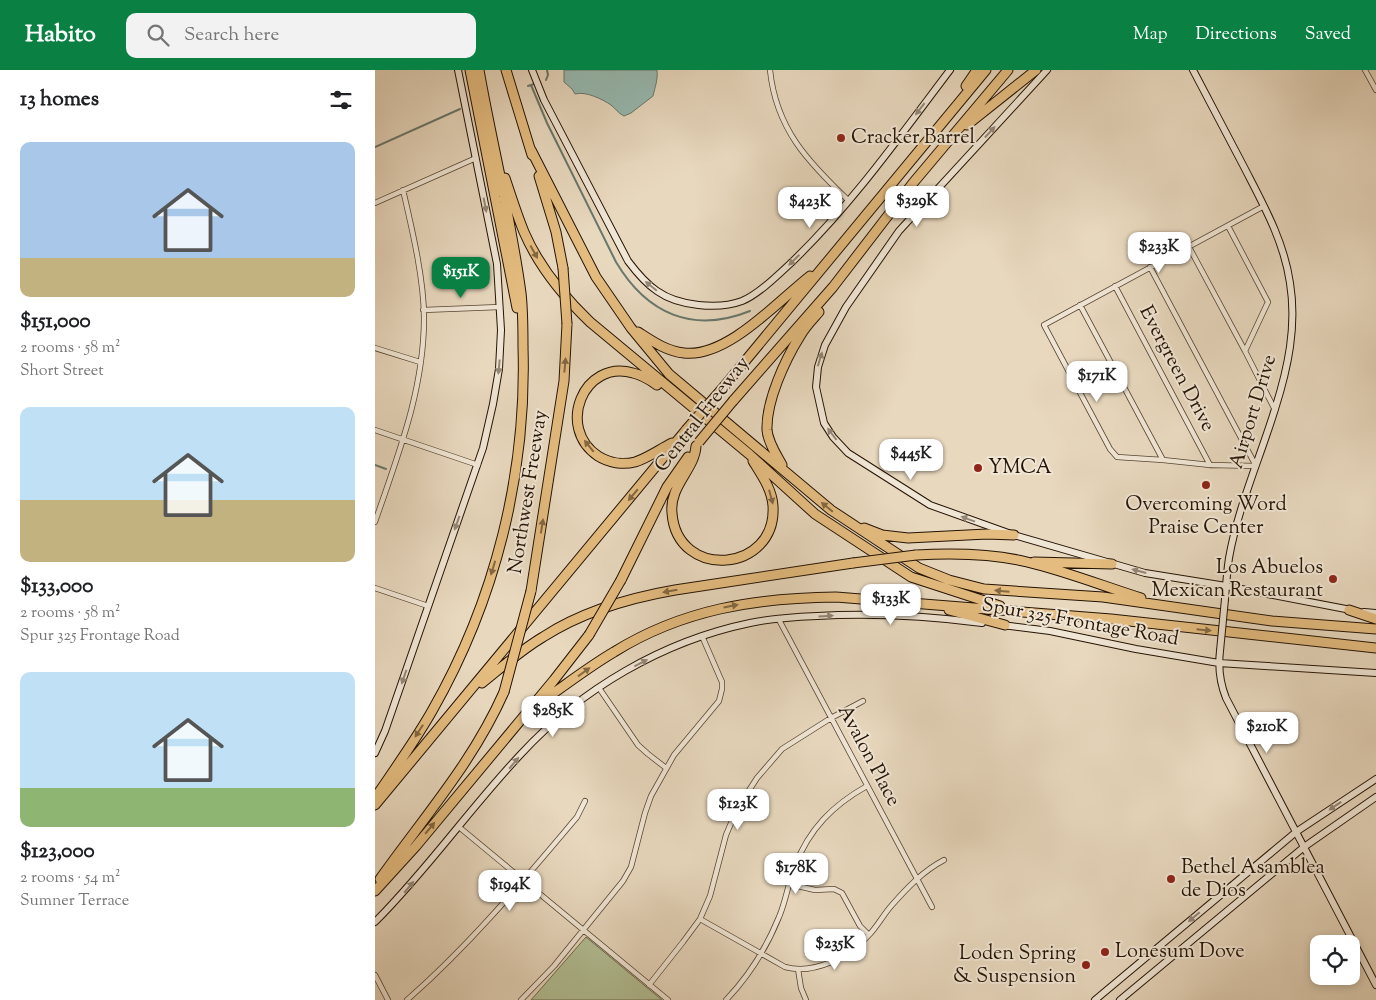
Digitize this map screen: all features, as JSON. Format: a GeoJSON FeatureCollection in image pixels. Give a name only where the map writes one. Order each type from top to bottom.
{"type":"FeatureCollection","features":[{"type":"Feature","properties":{"kind":"highway"},"geometry":{"type":"LineString","coordinates":[[470,70],[515,297],[524,368]]}},
{"type":"Feature","properties":{"kind":"highway","name":"Northwest Freeway"},"geometry":{"type":"LineString","coordinates":[[375,798],[431,712],[465,646],[489,581],[509,511],[516,469],[523,404],[524,368],[521,295],[508,216],[479,70]]}},
{"type":"Feature","properties":{"kind":"highway","name":"Northwest Freeway"},"geometry":{"type":"LineString","coordinates":[[375,886],[464,766],[481,739],[504,692],[531,591],[564,381],[567,324],[563,268],[554,223],[506,70]]}},
{"type":"Feature","properties":{"kind":"highway"},"geometry":{"type":"LineString","coordinates":[[943,122],[977,70]]}},
{"type":"Feature","properties":{"kind":"highway","name":"Central Freeway"},"geometry":{"type":"LineString","coordinates":[[375,805],[986,70]]}},
{"type":"Feature","properties":{"kind":"highway","name":"Central Freeway"},"geometry":{"type":"LineString","coordinates":[[375,891],[416,846],[589,635],[621,580],[667,487],[697,444],[833,287],[913,183],[1008,70]]}},
{"type":"Feature","properties":{"kind":"highway"},"geometry":{"type":"LineString","coordinates":[[953,135],[1036,70]]}},
{"type":"Feature","properties":{"kind":"highway"},"geometry":{"type":"LineString","coordinates":[[493,144],[532,249],[549,276],[575,308],[590,322],[749,454],[815,514],[911,577],[1017,612]]}},
{"type":"Feature","properties":{"kind":"highway"},"geometry":{"type":"LineString","coordinates":[[531,150],[596,277],[631,328],[669,374],[847,521],[919,568],[949,580],[984,589],[1103,597],[1272,621],[1376,629]]}},
{"type":"Feature","properties":{"kind":"highway"},"geometry":{"type":"LineString","coordinates":[[631,328],[661,346],[676,352],[691,353],[713,349],[741,333],[823,265]]}},
{"type":"Feature","properties":{"kind":"highway"},"geometry":{"type":"LineString","coordinates":[[784,470],[767,431],[771,401],[783,369],[800,336],[827,302],[833,287]]}},
{"type":"Feature","properties":{"kind":"highway"},"geometry":{"type":"LineString","coordinates":[[679,439],[635,462],[610,462],[596,455],[585,442],[579,432],[577,414],[578,404],[589,385],[596,379],[615,372],[632,372],[645,377],[674,396],[681,398]]}},
{"type":"Feature","properties":{"kind":"highway"},"geometry":{"type":"LineString","coordinates":[[697,444],[695,454],[676,488],[671,513],[676,530],[685,545],[699,556],[715,560],[735,559],[750,553],[765,537],[770,527],[773,505],[770,494],[749,454]]}},
{"type":"Feature","properties":{"kind":"highway"},"geometry":{"type":"LineString","coordinates":[[847,521],[882,535],[908,538],[987,534],[1014,535]]}},
{"type":"Feature","properties":{"kind":"highway"},"geometry":{"type":"LineString","coordinates":[[466,696],[543,636],[599,609],[657,593],[916,555],[953,553],[991,556],[1027,562],[1112,564]]}},
{"type":"Feature","properties":{"kind":"highway"},"geometry":{"type":"LineString","coordinates":[[1027,562],[1165,606]]}},
{"type":"Feature","properties":{"kind":"highway"},"geometry":{"type":"LineString","coordinates":[[529,710],[615,651],[641,637],[684,619],[723,607],[756,601],[796,598],[836,597],[928,603],[1111,619],[1376,650]]}},
{"type":"Feature","properties":{"kind":"highway"},"geometry":{"type":"LineString","coordinates":[[928,603],[1005,625]]}},
{"type":"Feature","properties":{"kind":"highway"},"geometry":{"type":"LineString","coordinates":[[1349,610],[1376,619]]}},
{"type":"Feature","properties":{"kind":"main road"},"geometry":{"type":"LineString","coordinates":[[375,752],[385,731],[477,465],[490,417],[499,368],[500,308],[497,264],[458,70]]}},
{"type":"Feature","properties":{"kind":"main road"},"geometry":{"type":"LineString","coordinates":[[532,70],[548,109],[628,261],[640,277],[658,292],[682,302],[705,305],[721,305],[742,301],[772,281],[835,219],[950,70]]}},
{"type":"Feature","properties":{"kind":"main road"},"geometry":{"type":"LineString","coordinates":[[1047,70],[899,231],[846,307],[825,345],[818,367],[815,388],[823,423],[848,453],[930,505],[1014,535],[1145,573],[1226,586],[1349,610],[1376,613]]}},
{"type":"Feature","properties":{"kind":"main road","name":"Airport Drive"},"geometry":{"type":"LineString","coordinates":[[1193,70],[1273,223],[1283,252],[1290,282],[1292,302],[1292,339],[1284,379],[1239,515],[1229,557],[1219,663],[1222,688],[1376,985]]}},
{"type":"Feature","properties":{"kind":"main road","name":"Spur 325 Frontage Road"},"geometry":{"type":"LineString","coordinates":[[778,618],[858,614],[948,618],[1050,631],[1136,649],[1219,663],[1376,673]]}},
{"type":"Feature","properties":{"kind":"main road"},"geometry":{"type":"LineString","coordinates":[[375,922],[404,893],[521,754],[558,718],[599,688],[663,651],[702,636],[749,623],[778,618]]}},
{"type":"Feature","properties":{"kind":"main road"},"geometry":{"type":"LineString","coordinates":[[1095,1000],[1296,832],[1376,779]]}},
{"type":"Feature","properties":{"kind":"main road"},"geometry":{"type":"LineString","coordinates":[[1120,1000],[1304,847],[1376,797]]}},
{"type":"Feature","properties":{"kind":"street"},"geometry":{"type":"LineString","coordinates":[[771,70],[775,94],[782,117],[796,144],[811,163],[849,201]]}},
{"type":"Feature","properties":{"kind":"street"},"geometry":{"type":"LineString","coordinates":[[1365,70],[1376,90]]}},
{"type":"Feature","properties":{"kind":"street"},"geometry":{"type":"LineString","coordinates":[[375,203],[476,158]]}},
{"type":"Feature","properties":{"kind":"street"},"geometry":{"type":"LineString","coordinates":[[375,522],[377,508],[404,440],[415,401],[420,362],[423,310],[417,256],[403,190]]}},
{"type":"Feature","properties":{"kind":"street"},"geometry":{"type":"LineString","coordinates":[[1163,460],[1080,305],[1264,206]]}},
{"type":"Feature","properties":{"kind":"street"},"geometry":{"type":"LineString","coordinates":[[1228,226],[1268,302],[1245,351]]}},
{"type":"Feature","properties":{"kind":"street"},"geometry":{"type":"LineString","coordinates":[[1189,247],[1275,410]]}},
{"type":"Feature","properties":{"kind":"street","name":"Evergreen Drive"},"geometry":{"type":"LineString","coordinates":[[1080,305],[1044,325],[1110,448],[1117,457],[1210,465],[1256,466],[1150,268]]}},
{"type":"Feature","properties":{"kind":"street","name":"Evergreen Drive"},"geometry":{"type":"LineString","coordinates":[[1115,286],[1210,465]]}},
{"type":"Feature","properties":{"kind":"street"},"geometry":{"type":"LineString","coordinates":[[423,310],[500,308]]}},
{"type":"Feature","properties":{"kind":"street"},"geometry":{"type":"LineString","coordinates":[[375,348],[420,362]]}},
{"type":"Feature","properties":{"kind":"street"},"geometry":{"type":"LineString","coordinates":[[375,430],[477,465]]}},
{"type":"Feature","properties":{"kind":"street"},"geometry":{"type":"LineString","coordinates":[[375,588],[428,606]]}},
{"type":"Feature","properties":{"kind":"street","name":"Avalon Place"},"geometry":{"type":"LineString","coordinates":[[778,618],[932,907]]}},
{"type":"Feature","properties":{"kind":"street"},"geometry":{"type":"LineString","coordinates":[[521,1000],[554,966],[623,881],[631,867],[645,813],[666,768],[685,741],[719,701],[721,682],[702,636]]}},
{"type":"Feature","properties":{"kind":"street"},"geometry":{"type":"LineString","coordinates":[[599,688],[638,745],[666,768]]}},
{"type":"Feature","properties":{"kind":"street"},"geometry":{"type":"LineString","coordinates":[[649,985],[700,918],[710,896],[726,835],[737,809],[757,778],[782,749],[831,718],[863,701]]}},
{"type":"Feature","properties":{"kind":"street"},"geometry":{"type":"LineString","coordinates":[[726,1000],[751,972],[762,954],[780,916],[795,865],[811,834],[830,811],[867,786]]}},
{"type":"Feature","properties":{"kind":"street"},"geometry":{"type":"LineString","coordinates":[[407,1000],[459,952],[524,881],[577,817],[585,801]]}},
{"type":"Feature","properties":{"kind":"street"},"geometry":{"type":"LineString","coordinates":[[459,827],[668,1000]]}},
{"type":"Feature","properties":{"kind":"street"},"geometry":{"type":"LineString","coordinates":[[700,918],[785,967],[797,969],[815,967],[840,958],[853,950],[869,935],[891,906],[917,879],[932,866],[944,860]]}},
{"type":"Feature","properties":{"kind":"street"},"geometry":{"type":"LineString","coordinates":[[789,884],[815,890],[833,889],[841,893],[861,926],[869,935]]}},
{"type":"Feature","properties":{"kind":"street"},"geometry":{"type":"LineString","coordinates":[[797,969],[806,1000]]}},
{"type":"Feature","properties":{"kind":"street"},"geometry":{"type":"LineString","coordinates":[[375,975],[388,1000]]}},
{"type":"Feature","properties":{"kind":"green space"},"geometry":{"type":"Polygon","coordinates":[[[586,937],[662,1000],[531,1000],[586,937]]]}},
{"type":"Feature","properties":{"kind":"water"},"geometry":{"type":"Polygon","coordinates":[[[564,70],[657,70],[657,77],[653,96],[631,113],[624,116],[599,98],[579,93],[575,94],[564,82],[564,70]]]}},
{"type":"Feature","properties":{"kind":"waterway"},"geometry":{"type":"LineString","coordinates":[[546,80],[547,70]]}},
{"type":"Feature","properties":{"kind":"waterway"},"geometry":{"type":"LineString","coordinates":[[528,86],[534,84]]}},
{"type":"Feature","properties":{"kind":"waterway"},"geometry":{"type":"LineString","coordinates":[[531,85],[547,123],[616,262],[628,280],[642,295],[673,315],[691,319],[729,318],[750,311]]}},
{"type":"Feature","properties":{"kind":"waterway"},"geometry":{"type":"LineString","coordinates":[[375,147],[460,109]]}},
{"type":"Feature","properties":{"kind":"waterway"},"geometry":{"type":"LineString","coordinates":[[375,465],[386,469]]}},
{"type":"Feature","properties":{"kind":"place","name":"Cracker Barrel"},"geometry":{"type":"Point","coordinates":[841,138]}},
{"type":"Feature","properties":{"kind":"place","name":"YMCA"},"geometry":{"type":"Point","coordinates":[978,468]}},
{"type":"Feature","properties":{"kind":"place","name":"Overcoming Word Praise Center"},"geometry":{"type":"Point","coordinates":[1206,485]}},
{"type":"Feature","properties":{"kind":"place","name":"Los Abuelos Mexican Restaurant"},"geometry":{"type":"Point","coordinates":[1333,579]}},
{"type":"Feature","properties":{"kind":"place","name":"Bethel Asamblea de Dios"},"geometry":{"type":"Point","coordinates":[1171,879]}},
{"type":"Feature","properties":{"kind":"place","name":"Lonesum Dove"},"geometry":{"type":"Point","coordinates":[1105,952]}},
{"type":"Feature","properties":{"kind":"place","name":"Loden Spring & Suspension"},"geometry":{"type":"Point","coordinates":[1086,965]}}]}
